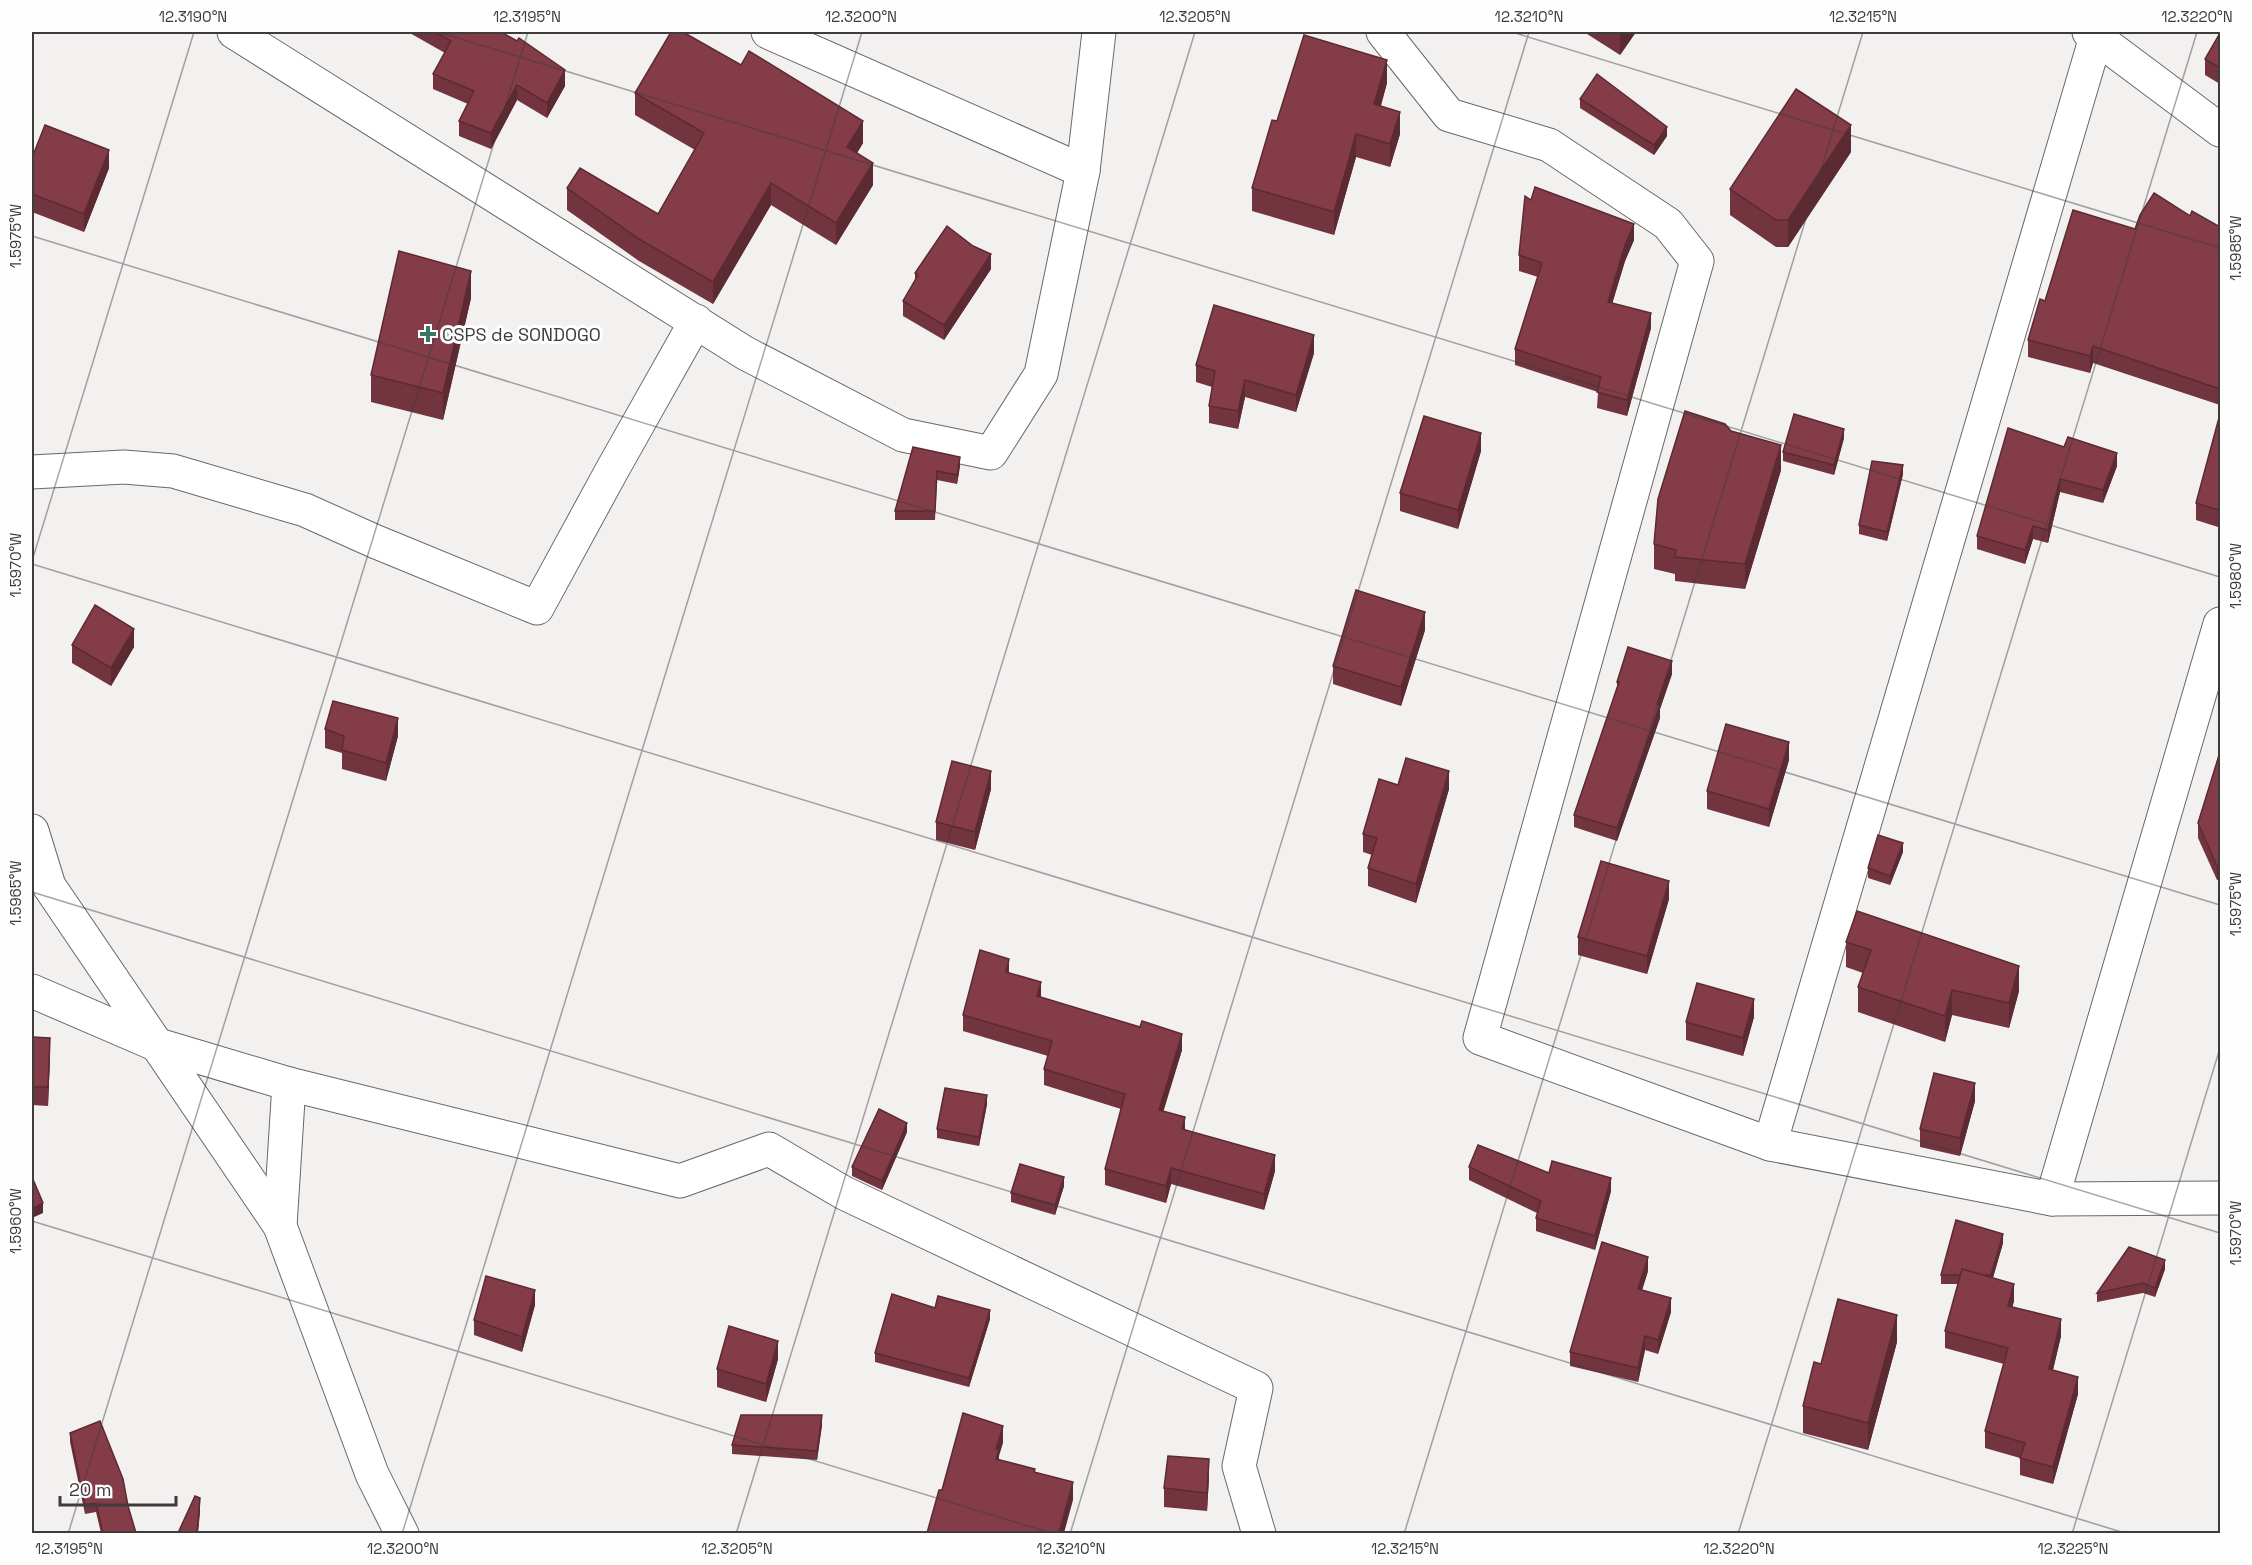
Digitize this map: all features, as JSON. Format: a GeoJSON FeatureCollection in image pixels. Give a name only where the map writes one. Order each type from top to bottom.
{"type":"FeatureCollection","features":[{"type":"Feature","properties":{"kind":"street"},"geometry":{"type":"LineString","coordinates":[[234,32],[745,352],[903,435],[991,453],[1041,374],[1083,171],[1099,32]]}},
{"type":"Feature","properties":{"kind":"street"},"geometry":{"type":"LineString","coordinates":[[768,32],[1083,171]]}},
{"type":"Feature","properties":{"kind":"street"},"geometry":{"type":"LineString","coordinates":[[1383,32],[1449,115],[1549,145],[1668,224],[1697,261],[1480,1038],[1770,1144],[2052,1199],[2220,1198]]}},
{"type":"Feature","properties":{"kind":"street"},"geometry":{"type":"LineString","coordinates":[[1770,1144],[2093,34],[2220,130]]}},
{"type":"Feature","properties":{"kind":"street"},"geometry":{"type":"LineString","coordinates":[[32,472],[124,467],[173,471],[305,510],[537,608],[696,321]]}},
{"type":"Feature","properties":{"kind":"street"},"geometry":{"type":"LineString","coordinates":[[2052,1199],[2220,624]]}},
{"type":"Feature","properties":{"kind":"street"},"geometry":{"type":"LineString","coordinates":[[32,831],[49,886],[280,1226],[372,1474],[402,1533]]}},
{"type":"Feature","properties":{"kind":"street"},"geometry":{"type":"LineString","coordinates":[[32,991],[155,1044],[289,1084],[680,1181],[769,1149],[844,1193],[1256,1388],[1239,1466],[1259,1533]]}},
{"type":"Feature","properties":{"kind":"street"},"geometry":{"type":"LineString","coordinates":[[280,1226],[289,1084]]}},
{"type":"Feature","properties":{"kind":"building"},"geometry":{"type":"Polygon","coordinates":[[[435,32],[501,32],[517,41],[519,38],[565,70],[547,103],[517,85],[491,133],[459,121],[474,91],[433,74],[451,41],[435,32]]]}},
{"type":"Feature","properties":{"kind":"building"},"geometry":{"type":"Polygon","coordinates":[[[671,32],[683,32],[741,65],[749,51],[863,121],[847,147],[873,163],[836,223],[771,183],[713,282],[639,239],[567,188],[580,168],[658,214],[704,133],[635,93],[671,32]]]}},
{"type":"Feature","properties":{"kind":"building"},"geometry":{"type":"Polygon","coordinates":[[[2220,33],[2220,68],[2205,59],[2220,33]]]}},
{"type":"Feature","properties":{"kind":"building"},"geometry":{"type":"Polygon","coordinates":[[[1304,35],[1387,60],[1374,104],[1400,112],[1390,144],[1356,134],[1334,212],[1252,188],[1272,120],[1277,121],[1304,35]]]}},
{"type":"Feature","properties":{"kind":"building"},"geometry":{"type":"Polygon","coordinates":[[[1597,74],[1667,127],[1654,145],[1580,99],[1597,74]]]}},
{"type":"Feature","properties":{"kind":"building"},"geometry":{"type":"Polygon","coordinates":[[[1796,89],[1851,125],[1788,220],[1776,220],[1730,189],[1796,89]]]}},
{"type":"Feature","properties":{"kind":"building"},"geometry":{"type":"Polygon","coordinates":[[[45,125],[109,150],[84,214],[32,194],[32,158],[45,125]]]}},
{"type":"Feature","properties":{"kind":"building"},"geometry":{"type":"Polygon","coordinates":[[[1535,187],[1634,224],[1625,245],[1608,302],[1651,313],[1627,400],[1597,392],[1601,377],[1515,349],[1542,263],[1519,255],[1525,196],[1531,200],[1535,187]]]}},
{"type":"Feature","properties":{"kind":"building"},"geometry":{"type":"Polygon","coordinates":[[[2154,193],[2190,216],[2192,211],[2220,227],[2220,389],[2093,346],[2090,356],[2028,340],[2040,299],[2045,301],[2073,210],[2135,229],[2140,215],[2154,193]]]}},
{"type":"Feature","properties":{"kind":"building"},"geometry":{"type":"Polygon","coordinates":[[[947,226],[973,246],[991,254],[944,325],[903,301],[918,275],[915,273],[947,226]]]}},
{"type":"Feature","properties":{"kind":"building"},"geometry":{"type":"Polygon","coordinates":[[[399,251],[471,271],[443,393],[371,375],[399,251]]]}},
{"type":"Feature","properties":{"kind":"building"},"geometry":{"type":"Polygon","coordinates":[[[1214,305],[1314,335],[1296,395],[1245,380],[1238,411],[1209,406],[1215,371],[1196,365],[1214,305]]]}},
{"type":"Feature","properties":{"kind":"building"},"geometry":{"type":"Polygon","coordinates":[[[1685,411],[1725,424],[1731,431],[1781,445],[1745,564],[1675,557],[1676,550],[1654,544],[1658,499],[1685,411]]]}},
{"type":"Feature","properties":{"kind":"building"},"geometry":{"type":"Polygon","coordinates":[[[1794,414],[1844,429],[1834,465],[1783,452],[1794,414]]]}},
{"type":"Feature","properties":{"kind":"building"},"geometry":{"type":"Polygon","coordinates":[[[2220,414],[2220,503],[2218,510],[2196,503],[2220,414]]]}},
{"type":"Feature","properties":{"kind":"building"},"geometry":{"type":"Polygon","coordinates":[[[1424,416],[1481,433],[1458,510],[1400,493],[1424,416]]]}},
{"type":"Feature","properties":{"kind":"building"},"geometry":{"type":"Polygon","coordinates":[[[2008,428],[2064,447],[2068,437],[2117,453],[2103,490],[2060,479],[2048,530],[2033,526],[2025,550],[1977,536],[2008,428]]]}},
{"type":"Feature","properties":{"kind":"building"},"geometry":{"type":"Polygon","coordinates":[[[913,447],[960,457],[957,475],[937,471],[935,511],[895,511],[913,447]]]}},
{"type":"Feature","properties":{"kind":"building"},"geometry":{"type":"Polygon","coordinates":[[[1872,461],[1903,465],[1887,532],[1859,525],[1872,461]]]}},
{"type":"Feature","properties":{"kind":"building"},"geometry":{"type":"Polygon","coordinates":[[[1356,590],[1425,612],[1401,687],[1333,666],[1356,590]]]}},
{"type":"Feature","properties":{"kind":"building"},"geometry":{"type":"Polygon","coordinates":[[[95,605],[134,629],[111,668],[72,645],[95,605]]]}},
{"type":"Feature","properties":{"kind":"building"},"geometry":{"type":"Polygon","coordinates":[[[1628,647],[1672,661],[1657,704],[1660,705],[1617,828],[1574,815],[1619,682],[1617,682],[1628,647]]]}},
{"type":"Feature","properties":{"kind":"building"},"geometry":{"type":"Polygon","coordinates":[[[333,701],[398,718],[386,763],[342,750],[344,736],[325,729],[333,701]]]}},
{"type":"Feature","properties":{"kind":"building"},"geometry":{"type":"Polygon","coordinates":[[[1726,724],[1789,742],[1769,809],[1707,791],[1726,724]]]}},
{"type":"Feature","properties":{"kind":"building"},"geometry":{"type":"Polygon","coordinates":[[[2220,752],[2220,864],[2217,866],[2198,823],[2220,752]]]}},
{"type":"Feature","properties":{"kind":"building"},"geometry":{"type":"Polygon","coordinates":[[[1406,758],[1449,771],[1416,884],[1368,868],[1377,838],[1363,834],[1379,779],[1398,785],[1406,758]]]}},
{"type":"Feature","properties":{"kind":"building"},"geometry":{"type":"Polygon","coordinates":[[[952,761],[991,771],[975,832],[936,822],[952,761]]]}},
{"type":"Feature","properties":{"kind":"building"},"geometry":{"type":"Polygon","coordinates":[[[1878,835],[1903,843],[1890,876],[1868,868],[1878,835]]]}},
{"type":"Feature","properties":{"kind":"building"},"geometry":{"type":"Polygon","coordinates":[[[1601,861],[1669,881],[1647,956],[1578,937],[1601,861]]]}},
{"type":"Feature","properties":{"kind":"building"},"geometry":{"type":"Polygon","coordinates":[[[1857,911],[2019,966],[2009,1003],[1952,990],[1945,1016],[1858,987],[1871,950],[1846,942],[1857,911]]]}},
{"type":"Feature","properties":{"kind":"building"},"geometry":{"type":"Polygon","coordinates":[[[980,950],[1009,959],[1006,972],[1041,982],[1037,996],[1140,1027],[1142,1021],[1182,1034],[1159,1110],[1185,1117],[1182,1129],[1275,1155],[1264,1194],[1171,1168],[1166,1186],[1105,1169],[1125,1094],[1044,1069],[1052,1041],[963,1015],[980,950]]]}},
{"type":"Feature","properties":{"kind":"building"},"geometry":{"type":"Polygon","coordinates":[[[1697,983],[1754,999],[1743,1038],[1686,1022],[1697,983]]]}},
{"type":"Feature","properties":{"kind":"building"},"geometry":{"type":"Polygon","coordinates":[[[32,1037],[50,1038],[48,1087],[32,1087],[32,1037]]]}},
{"type":"Feature","properties":{"kind":"building"},"geometry":{"type":"Polygon","coordinates":[[[1934,1073],[1975,1083],[1960,1138],[1920,1129],[1934,1073]]]}},
{"type":"Feature","properties":{"kind":"building"},"geometry":{"type":"Polygon","coordinates":[[[945,1088],[987,1095],[979,1137],[937,1129],[945,1088]]]}},
{"type":"Feature","properties":{"kind":"building"},"geometry":{"type":"Polygon","coordinates":[[[879,1109],[907,1123],[882,1181],[852,1167],[879,1109]]]}},
{"type":"Feature","properties":{"kind":"building"},"geometry":{"type":"Polygon","coordinates":[[[1478,1145],[1549,1173],[1552,1161],[1611,1178],[1595,1236],[1536,1218],[1541,1201],[1469,1167],[1478,1145]]]}},
{"type":"Feature","properties":{"kind":"building"},"geometry":{"type":"Polygon","coordinates":[[[1020,1164],[1064,1177],[1055,1205],[1011,1193],[1020,1164]]]}},
{"type":"Feature","properties":{"kind":"building"},"geometry":{"type":"Polygon","coordinates":[[[32,1177],[43,1203],[32,1209],[32,1177]]]}},
{"type":"Feature","properties":{"kind":"building"},"geometry":{"type":"Polygon","coordinates":[[[1956,1220],[2003,1234],[1991,1275],[1962,1269],[1961,1275],[1941,1275],[1956,1220]]]}},
{"type":"Feature","properties":{"kind":"building"},"geometry":{"type":"Polygon","coordinates":[[[1602,1242],[1648,1257],[1638,1289],[1671,1298],[1658,1340],[1645,1336],[1638,1368],[1570,1352],[1602,1242]]]}},
{"type":"Feature","properties":{"kind":"building"},"geometry":{"type":"Polygon","coordinates":[[[2129,1247],[2165,1260],[2155,1288],[2143,1283],[2097,1293],[2129,1247]]]}},
{"type":"Feature","properties":{"kind":"building"},"geometry":{"type":"Polygon","coordinates":[[[1962,1269],[2014,1284],[2008,1306],[2061,1319],[2049,1369],[2078,1377],[2053,1467],[2020,1458],[2025,1443],[1985,1431],[2008,1348],[1945,1331],[1962,1269]]]}},
{"type":"Feature","properties":{"kind":"building"},"geometry":{"type":"Polygon","coordinates":[[[486,1276],[535,1290],[522,1337],[474,1320],[486,1276]]]}},
{"type":"Feature","properties":{"kind":"building"},"geometry":{"type":"Polygon","coordinates":[[[892,1294],[935,1308],[938,1296],[990,1310],[969,1378],[875,1353],[892,1294]]]}},
{"type":"Feature","properties":{"kind":"building"},"geometry":{"type":"Polygon","coordinates":[[[1838,1299],[1897,1315],[1868,1423],[1803,1406],[1814,1362],[1821,1364],[1838,1299]]]}},
{"type":"Feature","properties":{"kind":"building"},"geometry":{"type":"Polygon","coordinates":[[[729,1326],[778,1341],[766,1384],[717,1369],[729,1326]]]}},
{"type":"Feature","properties":{"kind":"building"},"geometry":{"type":"Polygon","coordinates":[[[963,1413],[1003,1426],[996,1449],[999,1449],[996,1459],[1073,1482],[1059,1533],[927,1533],[939,1490],[942,1490],[963,1413]]]}},
{"type":"Feature","properties":{"kind":"building"},"geometry":{"type":"Polygon","coordinates":[[[741,1415],[822,1415],[817,1451],[732,1445],[741,1415]]]}},
{"type":"Feature","properties":{"kind":"building"},"geometry":{"type":"Polygon","coordinates":[[[100,1421],[123,1479],[136,1533],[103,1533],[96,1503],[85,1505],[70,1433],[100,1421]]]}},
{"type":"Feature","properties":{"kind":"building"},"geometry":{"type":"Polygon","coordinates":[[[1168,1456],[1209,1459],[1207,1493],[1164,1488],[1168,1456]]]}},
{"type":"Feature","properties":{"kind":"building"},"geometry":{"type":"Polygon","coordinates":[[[195,1496],[200,1498],[197,1533],[178,1533],[195,1496]]]}},
{"type":"Feature","properties":{"kind":"place","name":"CSPS de SONDOGO"},"geometry":{"type":"Point","coordinates":[428,334]}}]}
